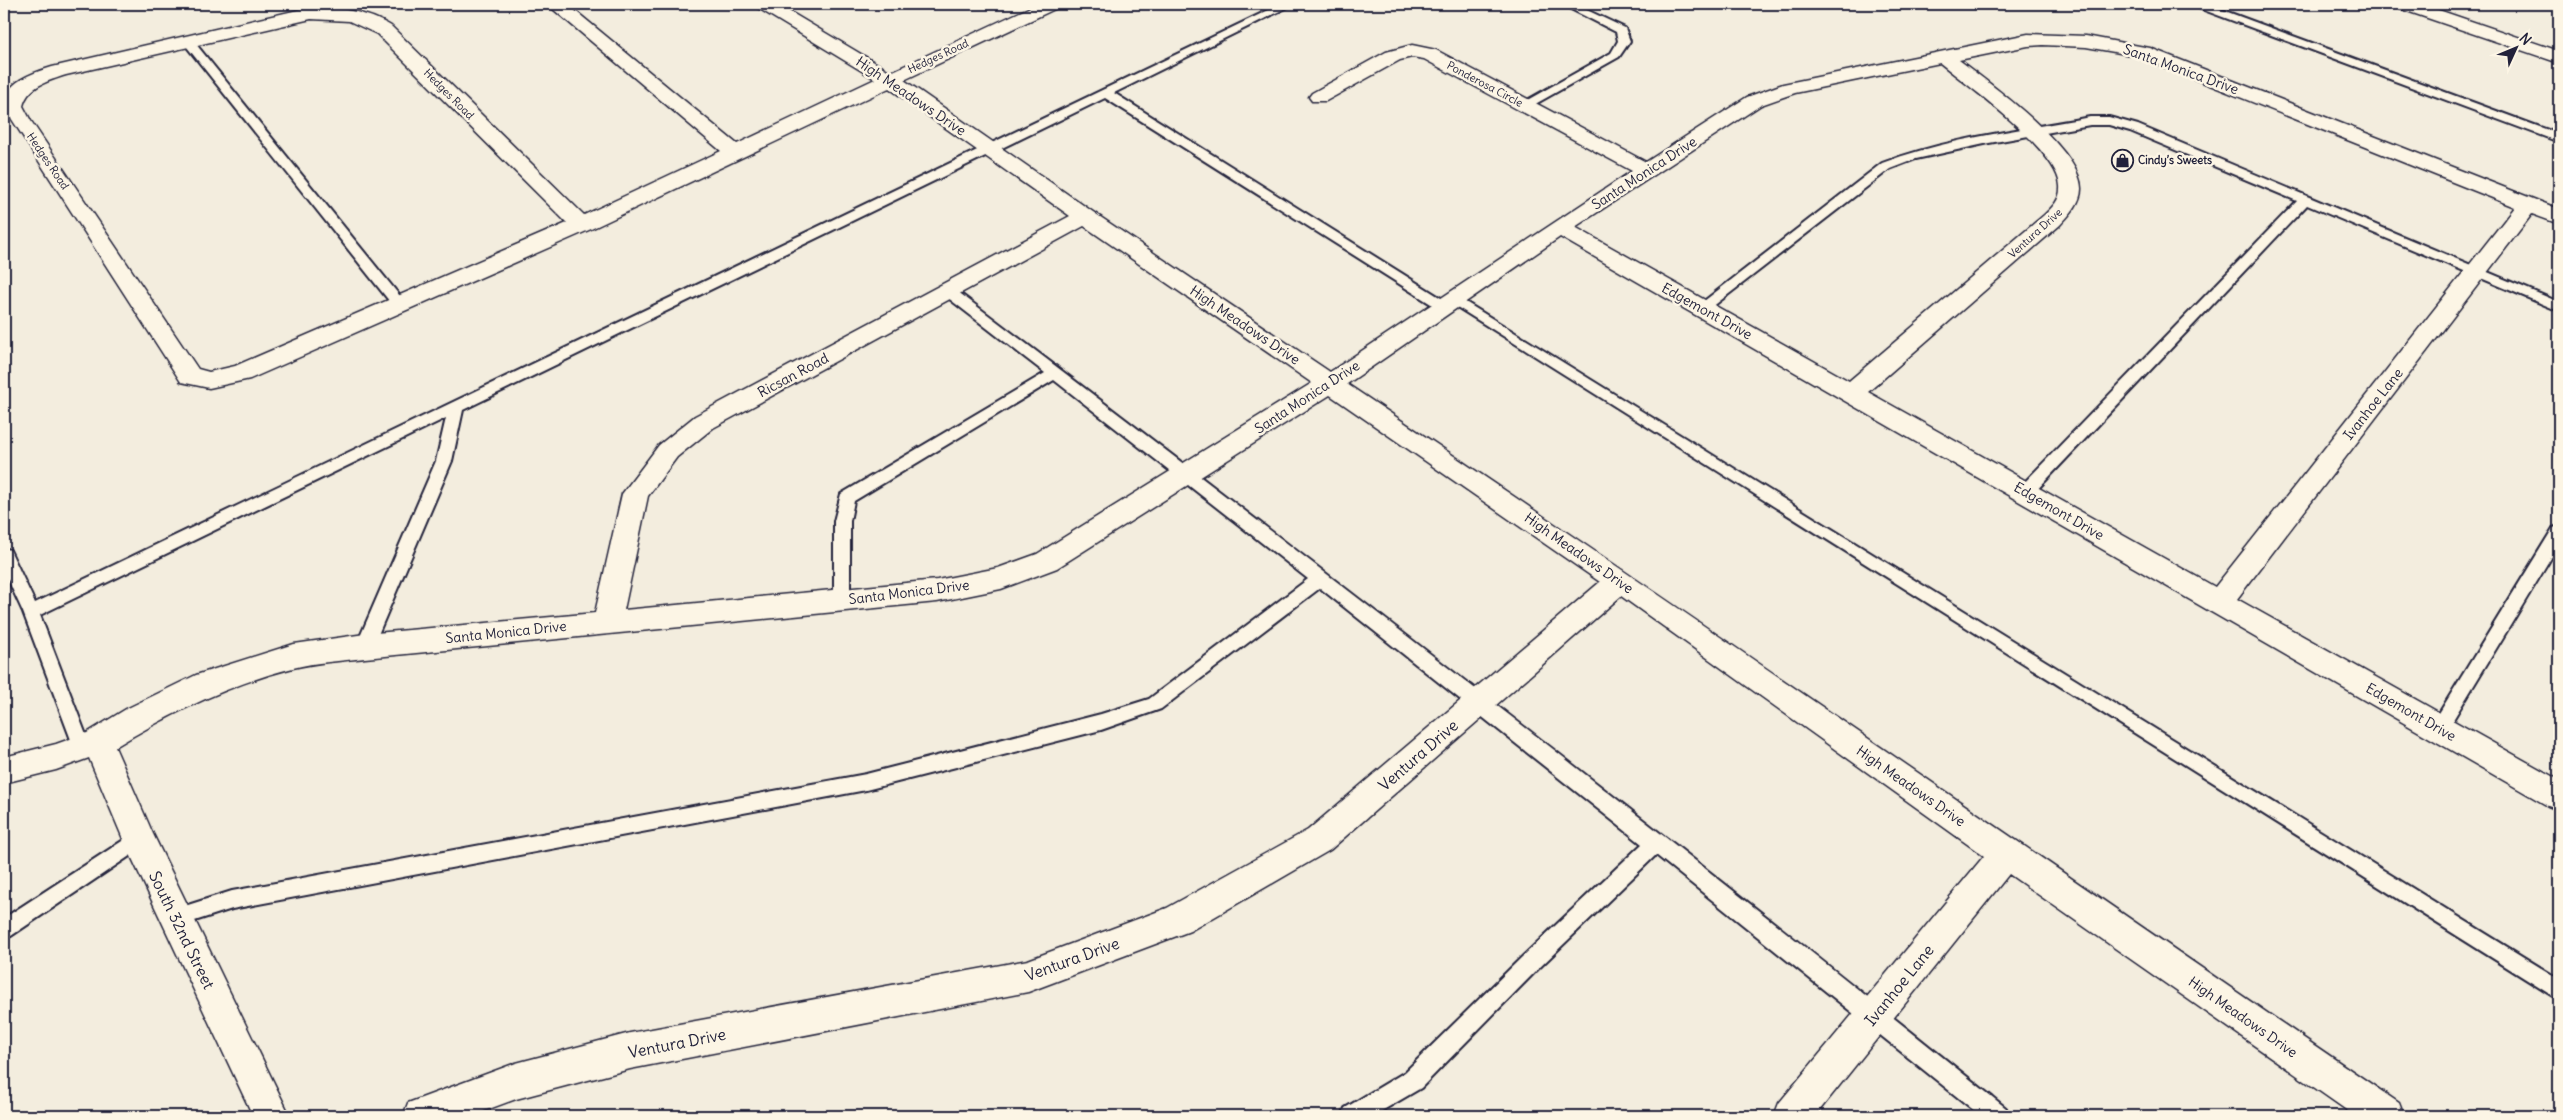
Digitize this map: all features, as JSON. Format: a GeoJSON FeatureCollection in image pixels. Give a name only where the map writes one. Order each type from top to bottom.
{"type":"FeatureCollection","features":[{"type":"Feature","properties":{"kind":"street"},"geometry":{"type":"LineString","coordinates":[[556,4],[735,152]]}},
{"type":"Feature","properties":{"kind":"street","name":"High Meadows Drive"},"geometry":{"type":"LineString","coordinates":[[764,4],[889,79],[1085,218],[1331,383],[1620,581],[2006,853],[2386,1116]]}},
{"type":"Feature","properties":{"kind":"street","name":"Hedges Road"},"geometry":{"type":"LineString","coordinates":[[581,225],[384,30],[368,19],[342,12],[311,13],[138,50],[34,79],[16,94],[13,106],[190,376],[209,380],[240,373],[581,225],[1051,4]]}},
{"type":"Feature","properties":{"kind":"street"},"geometry":{"type":"LineString","coordinates":[[2404,4],[2559,57]]}},
{"type":"Feature","properties":{"kind":"street","name":"Santa Monica Drive"},"geometry":{"type":"LineString","coordinates":[[4,770],[90,745],[137,718],[206,684],[294,656],[365,646],[937,591],[1001,578],[1047,561],[1331,383],[1559,227],[1754,101],[1790,88],[2028,40],[2063,38],[2104,42],[2144,52],[2559,217]]}},
{"type":"Feature","properties":{"kind":"street","name":"Ponderosa Circle"},"geometry":{"type":"LineString","coordinates":[[1319,97],[1393,56],[1412,51],[1429,54],[1648,171]]}},
{"type":"Feature","properties":{"kind":"street","name":"Ventura Drive"},"geometry":{"type":"LineString","coordinates":[[1852,393],[2052,220],[2068,204],[2070,181],[2056,155],[1946,58]]}},
{"type":"Feature","properties":{"kind":"street","name":"Ivanhoe Lane"},"geometry":{"type":"LineString","coordinates":[[2219,602],[2528,205]]}},
{"type":"Feature","properties":{"kind":"street","name":"Ricsan Road"},"geometry":{"type":"LineString","coordinates":[[607,623],[635,494],[668,451],[704,422],[1085,218]]}},
{"type":"Feature","properties":{"kind":"street","name":"Edgemont Drive"},"geometry":{"type":"LineString","coordinates":[[1559,227],[2559,796]]}},
{"type":"Feature","properties":{"kind":"street","name":"Ventura Drive"},"geometry":{"type":"LineString","coordinates":[[421,1116],[516,1080],[630,1051],[853,1011],[1028,976],[1178,920],[1319,840],[1620,581]]}},
{"type":"Feature","properties":{"kind":"street","name":"South 32nd Street"},"geometry":{"type":"LineString","coordinates":[[90,745],[139,839],[272,1116]]}},
{"type":"Feature","properties":{"kind":"street","name":"Ivanhoe Lane"},"geometry":{"type":"LineString","coordinates":[[1792,1116],[2006,853]]}},
{"type":"Feature","properties":{"kind":"lane"},"geometry":{"type":"LineString","coordinates":[[31,612],[457,404],[1289,4]]}},
{"type":"Feature","properties":{"kind":"lane"},"geometry":{"type":"LineString","coordinates":[[1526,106],[1615,55],[1624,41],[1621,30],[1566,4]]}},
{"type":"Feature","properties":{"kind":"lane"},"geometry":{"type":"LineString","coordinates":[[2197,4],[2559,138]]}},
{"type":"Feature","properties":{"kind":"lane"},"geometry":{"type":"LineString","coordinates":[[187,40],[399,304]]}},
{"type":"Feature","properties":{"kind":"lane"},"geometry":{"type":"LineString","coordinates":[[1104,92],[1449,302],[2559,990]]}},
{"type":"Feature","properties":{"kind":"lane"},"geometry":{"type":"LineString","coordinates":[[1702,308],[1886,166],[1912,156],[2031,131],[2110,120],[2134,128],[2559,307]]}},
{"type":"Feature","properties":{"kind":"lane"},"geometry":{"type":"LineString","coordinates":[[2026,492],[2305,200]]}},
{"type":"Feature","properties":{"kind":"lane"},"geometry":{"type":"LineString","coordinates":[[948,291],[1187,474],[1874,1015],[1998,1116]]}},
{"type":"Feature","properties":{"kind":"lane"},"geometry":{"type":"LineString","coordinates":[[842,600],[842,521],[847,498],[1055,373]]}},
{"type":"Feature","properties":{"kind":"lane"},"geometry":{"type":"LineString","coordinates":[[365,646],[444,461],[457,404]]}},
{"type":"Feature","properties":{"kind":"lane"},"geometry":{"type":"LineString","coordinates":[[2439,728],[2559,532]]}},
{"type":"Feature","properties":{"kind":"lane"},"geometry":{"type":"LineString","coordinates":[[4,554],[90,745]]}},
{"type":"Feature","properties":{"kind":"lane"},"geometry":{"type":"LineString","coordinates":[[176,918],[232,900],[866,782],[1101,722],[1155,704],[1320,579]]}},
{"type":"Feature","properties":{"kind":"lane"},"geometry":{"type":"LineString","coordinates":[[4,929],[139,839]]}},
{"type":"Feature","properties":{"kind":"lane"},"geometry":{"type":"LineString","coordinates":[[1353,1116],[1413,1080],[1530,963],[1656,844]]}},
{"type":"Feature","properties":{"kind":"place","name":"Cindy’s Sweets"},"geometry":{"type":"Point","coordinates":[2122,160]}}]}
